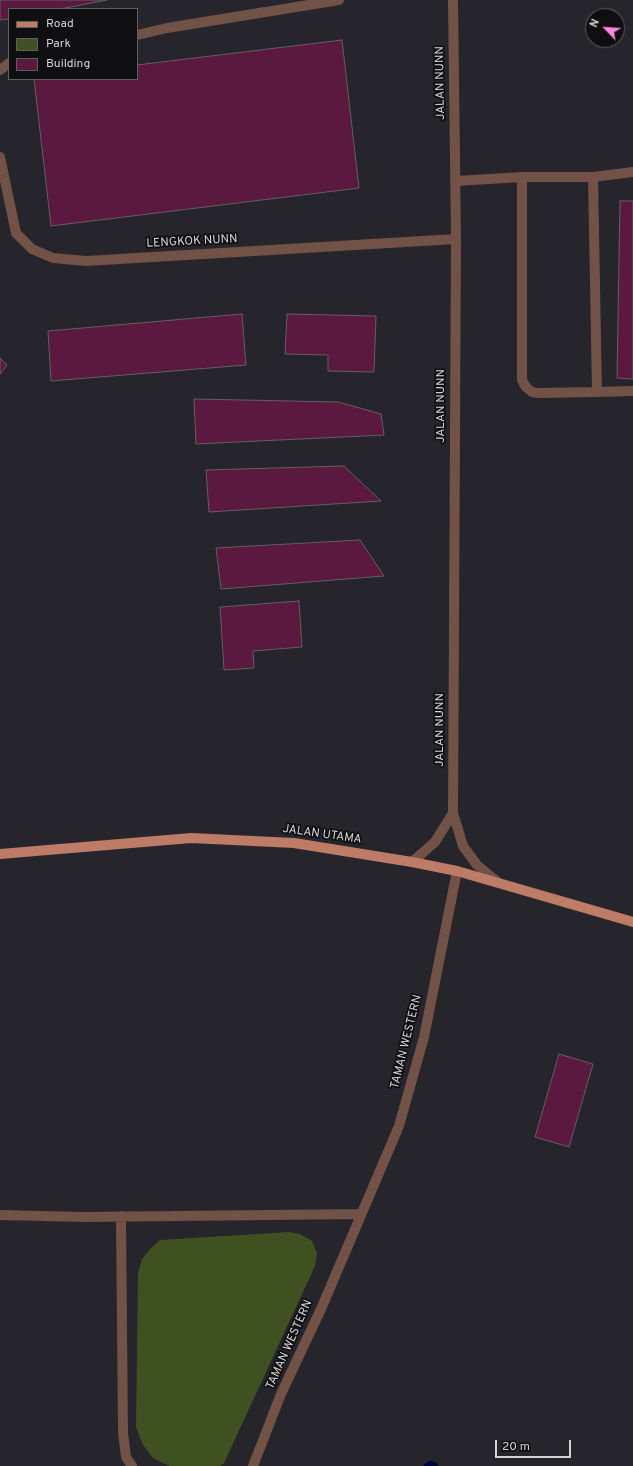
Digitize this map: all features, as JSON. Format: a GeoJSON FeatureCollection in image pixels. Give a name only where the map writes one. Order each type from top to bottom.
{"type":"FeatureCollection","features":[{"type":"Feature","properties":{"kind":"main road","name":"JALAN UTAMA"},"geometry":{"type":"LineString","coordinates":[[0,854],[191,838],[294,843],[412,862],[457,871],[633,922]]}},
{"type":"Feature","properties":{"kind":"street"},"geometry":{"type":"LineString","coordinates":[[138,35],[339,0]]}},
{"type":"Feature","properties":{"kind":"street","name":"JALAN NUNN"},"geometry":{"type":"LineString","coordinates":[[453,0],[456,181],[453,813],[464,846],[477,866],[500,883]]}},
{"type":"Feature","properties":{"kind":"street"},"geometry":{"type":"LineString","coordinates":[[0,70],[8,64]]}},
{"type":"Feature","properties":{"kind":"street","name":"LENGKOK NUNN"},"geometry":{"type":"LineString","coordinates":[[0,157],[16,233],[32,249],[52,258],[86,261],[456,239]]}},
{"type":"Feature","properties":{"kind":"street"},"geometry":{"type":"LineString","coordinates":[[456,181],[522,177],[593,178],[633,172]]}},
{"type":"Feature","properties":{"kind":"street"},"geometry":{"type":"LineString","coordinates":[[522,177],[522,380],[526,387],[532,392],[538,393],[633,391]]}},
{"type":"Feature","properties":{"kind":"street"},"geometry":{"type":"LineString","coordinates":[[593,178],[596,392]]}},
{"type":"Feature","properties":{"kind":"street"},"geometry":{"type":"LineString","coordinates":[[412,862],[435,842],[453,813]]}},
{"type":"Feature","properties":{"kind":"street","name":"TAMAN WESTERN"},"geometry":{"type":"LineString","coordinates":[[253,1466],[281,1394],[321,1309],[399,1126],[424,1037],[457,871]]}},
{"type":"Feature","properties":{"kind":"street"},"geometry":{"type":"LineString","coordinates":[[0,1215],[121,1216],[361,1214]]}},
{"type":"Feature","properties":{"kind":"street"},"geometry":{"type":"LineString","coordinates":[[121,1216],[123,1433],[126,1457],[132,1466]]}},
{"type":"Feature","properties":{"kind":"green space"},"geometry":{"type":"Polygon","coordinates":[[[289,1232],[300,1234],[312,1241],[317,1253],[315,1266],[224,1463],[220,1466],[169,1466],[153,1458],[143,1445],[136,1427],[138,1273],[142,1259],[160,1240],[289,1232]]]}},
{"type":"Feature","properties":{"kind":"building"},"geometry":{"type":"Polygon","coordinates":[[[0,0],[107,0],[65,8],[8,8],[8,19],[0,20],[0,0]]]}},
{"type":"Feature","properties":{"kind":"building"},"geometry":{"type":"Polygon","coordinates":[[[342,40],[359,188],[51,226],[34,80],[138,80],[138,65],[342,40]]]}},
{"type":"Feature","properties":{"kind":"building"},"geometry":{"type":"Polygon","coordinates":[[[620,201],[633,201],[633,379],[617,378],[620,201]]]}},
{"type":"Feature","properties":{"kind":"building"},"geometry":{"type":"Polygon","coordinates":[[[242,314],[246,365],[51,381],[48,331],[242,314]]]}},
{"type":"Feature","properties":{"kind":"building"},"geometry":{"type":"Polygon","coordinates":[[[287,314],[376,316],[374,372],[328,371],[328,355],[285,354],[287,314]]]}},
{"type":"Feature","properties":{"kind":"building"},"geometry":{"type":"Polygon","coordinates":[[[0,358],[7,365],[0,374],[0,358]]]}},
{"type":"Feature","properties":{"kind":"building"},"geometry":{"type":"Polygon","coordinates":[[[194,399],[338,402],[381,414],[384,435],[196,444],[194,399]]]}},
{"type":"Feature","properties":{"kind":"building"},"geometry":{"type":"Polygon","coordinates":[[[344,466],[381,501],[209,512],[206,470],[344,466]]]}},
{"type":"Feature","properties":{"kind":"building"},"geometry":{"type":"Polygon","coordinates":[[[360,540],[384,576],[221,589],[216,548],[360,540]]]}},
{"type":"Feature","properties":{"kind":"building"},"geometry":{"type":"Polygon","coordinates":[[[299,601],[302,647],[253,651],[254,668],[224,670],[220,607],[299,601]]]}},
{"type":"Feature","properties":{"kind":"building"},"geometry":{"type":"Polygon","coordinates":[[[559,1054],[593,1064],[569,1147],[535,1137],[559,1054]]]}},
{"type":"Feature","properties":{"kind":"waterway"},"geometry":{"type":"LineString","coordinates":[[428,1466],[434,1466]]}}]}
